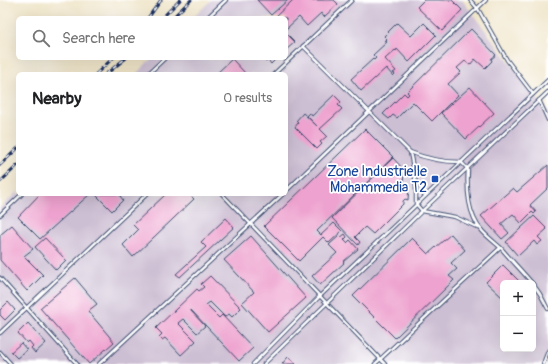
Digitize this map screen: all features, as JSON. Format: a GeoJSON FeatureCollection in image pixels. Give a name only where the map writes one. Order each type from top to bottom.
{"type":"FeatureCollection","features":[{"type":"Feature","properties":{"kind":"lane"},"geometry":{"type":"LineString","coordinates":[[209,16],[226,0]]}},
{"type":"Feature","properties":{"kind":"lane"},"geometry":{"type":"LineString","coordinates":[[276,72],[352,0]]}},
{"type":"Feature","properties":{"kind":"lane"},"geometry":{"type":"LineString","coordinates":[[470,0],[478,9],[508,60],[532,94]]}},
{"type":"Feature","properties":{"kind":"lane"},"geometry":{"type":"LineString","coordinates":[[288,189],[486,0]]}},
{"type":"Feature","properties":{"kind":"lane"},"geometry":{"type":"LineString","coordinates":[[303,46],[410,152],[433,160],[461,162],[468,169],[469,203],[474,220],[479,228],[530,280]]}},
{"type":"Feature","properties":{"kind":"lane"},"geometry":{"type":"LineString","coordinates":[[150,72],[162,60]]}},
{"type":"Feature","properties":{"kind":"lane"},"geometry":{"type":"LineString","coordinates":[[252,364],[320,296],[548,80]]}},
{"type":"Feature","properties":{"kind":"lane"},"geometry":{"type":"LineString","coordinates":[[264,364],[422,211],[548,92]]}},
{"type":"Feature","properties":{"kind":"lane"},"geometry":{"type":"LineString","coordinates":[[539,100],[548,120]]}},
{"type":"Feature","properties":{"kind":"lane"},"geometry":{"type":"LineString","coordinates":[[410,152],[415,178],[416,204],[422,211],[455,217],[479,228]]}},
{"type":"Feature","properties":{"kind":"lane"},"geometry":{"type":"LineString","coordinates":[[0,215],[20,196]]}},
{"type":"Feature","properties":{"kind":"lane"},"geometry":{"type":"LineString","coordinates":[[0,333],[146,196]]}},
{"type":"Feature","properties":{"kind":"lane"},"geometry":{"type":"LineString","coordinates":[[224,196],[385,364]]}},
{"type":"Feature","properties":{"kind":"lane"},"geometry":{"type":"LineString","coordinates":[[99,364],[281,196]]}},
{"type":"Feature","properties":{"kind":"lane"},"geometry":{"type":"LineString","coordinates":[[375,364],[500,248]]}},
{"type":"Feature","properties":{"kind":"lane"},"geometry":{"type":"LineString","coordinates":[[0,278],[76,364]]}},
{"type":"Feature","properties":{"kind":"lane"},"geometry":{"type":"LineString","coordinates":[[536,288],[548,310]]}},
{"type":"Feature","properties":{"kind":"lane"},"geometry":{"type":"LineString","coordinates":[[543,364],[548,351]]}},
{"type":"Feature","properties":{"kind":"lane"},"geometry":{"type":"LineString","coordinates":[[0,352],[11,364]]}},
{"type":"Feature","properties":{"kind":"shaded area"},"geometry":{"type":"Polygon","coordinates":[[[211,0],[462,0],[548,112],[548,364],[2,364],[0,362],[0,208],[16,193],[16,196],[288,196],[288,72],[138,72],[150,60],[288,60],[288,16],[195,16],[211,0]]]}},
{"type":"Feature","properties":{"kind":"building"},"geometry":{"type":"Polygon","coordinates":[[[257,0],[288,0],[271,15],[257,0]]]}},
{"type":"Feature","properties":{"kind":"building"},"geometry":{"type":"Polygon","coordinates":[[[293,0],[334,0],[338,4],[324,17],[321,13],[307,26],[299,17],[288,27],[288,16],[276,16],[293,0]]]}},
{"type":"Feature","properties":{"kind":"building"},"geometry":{"type":"Polygon","coordinates":[[[424,0],[452,0],[462,10],[442,31],[417,7],[424,0]]]}},
{"type":"Feature","properties":{"kind":"building"},"geometry":{"type":"Polygon","coordinates":[[[397,23],[411,36],[424,23],[436,35],[409,62],[397,49],[396,51],[395,50],[385,59],[396,71],[393,73],[395,74],[393,76],[386,68],[361,91],[351,79],[376,58],[373,55],[387,42],[385,41],[387,39],[384,36],[397,23]]]}},
{"type":"Feature","properties":{"kind":"building"},"geometry":{"type":"Polygon","coordinates":[[[471,29],[496,55],[491,59],[492,61],[485,68],[475,59],[470,65],[465,61],[457,68],[461,72],[448,84],[458,95],[432,121],[413,102],[397,118],[393,115],[389,119],[383,114],[404,93],[407,96],[409,94],[407,92],[471,29]]]}},
{"type":"Feature","properties":{"kind":"building"},"geometry":{"type":"Polygon","coordinates":[[[288,35],[295,42],[288,48],[288,35]]]}},
{"type":"Feature","properties":{"kind":"building"},"geometry":{"type":"Polygon","coordinates":[[[231,60],[233,60],[244,72],[218,72],[231,60]]]}},
{"type":"Feature","properties":{"kind":"building"},"geometry":{"type":"Polygon","coordinates":[[[268,60],[275,60],[271,64],[268,60]]]}},
{"type":"Feature","properties":{"kind":"building"},"geometry":{"type":"Polygon","coordinates":[[[470,87],[494,113],[466,139],[441,113],[470,87]]]}},
{"type":"Feature","properties":{"kind":"building"},"geometry":{"type":"Polygon","coordinates":[[[334,95],[341,102],[338,105],[342,109],[320,129],[327,136],[320,142],[322,144],[317,149],[295,127],[298,123],[296,121],[303,113],[317,126],[307,116],[310,113],[312,116],[334,95]]]}},
{"type":"Feature","properties":{"kind":"building"},"geometry":{"type":"Polygon","coordinates":[[[365,129],[393,157],[317,231],[321,235],[334,223],[342,231],[329,243],[323,237],[299,261],[264,226],[365,129]]]}},
{"type":"Feature","properties":{"kind":"building"},"geometry":{"type":"Polygon","coordinates":[[[393,158],[404,170],[403,186],[409,186],[408,200],[405,199],[403,204],[373,234],[365,227],[355,237],[360,242],[358,245],[332,218],[393,158]]]}},
{"type":"Feature","properties":{"kind":"building"},"geometry":{"type":"Polygon","coordinates":[[[548,165],[548,188],[530,205],[536,212],[534,214],[532,212],[521,223],[513,214],[501,224],[509,233],[502,239],[481,216],[513,188],[517,192],[548,165]]]}},
{"type":"Feature","properties":{"kind":"building"},"geometry":{"type":"Polygon","coordinates":[[[38,196],[88,196],[40,239],[18,217],[38,196]]]}},
{"type":"Feature","properties":{"kind":"building"},"geometry":{"type":"Polygon","coordinates":[[[97,196],[120,196],[123,200],[112,211],[97,196]]]}},
{"type":"Feature","properties":{"kind":"building"},"geometry":{"type":"Polygon","coordinates":[[[164,196],[191,196],[194,199],[133,257],[123,245],[138,230],[133,225],[164,196]]]}},
{"type":"Feature","properties":{"kind":"building"},"geometry":{"type":"Polygon","coordinates":[[[534,216],[547,229],[538,237],[542,241],[537,245],[534,241],[518,256],[506,242],[534,216]]]}},
{"type":"Feature","properties":{"kind":"building"},"geometry":{"type":"Polygon","coordinates":[[[226,218],[234,227],[180,277],[176,274],[206,247],[201,242],[226,218]]]}},
{"type":"Feature","properties":{"kind":"building"},"geometry":{"type":"Polygon","coordinates":[[[12,225],[33,249],[24,256],[43,275],[27,291],[0,260],[0,235],[12,225]]]}},
{"type":"Feature","properties":{"kind":"building"},"geometry":{"type":"Polygon","coordinates":[[[345,234],[347,237],[344,240],[347,243],[350,240],[358,249],[320,285],[312,276],[337,253],[329,245],[339,236],[340,238],[345,234]]]}},
{"type":"Feature","properties":{"kind":"building"},"geometry":{"type":"Polygon","coordinates":[[[451,234],[465,250],[451,263],[457,269],[449,276],[454,280],[395,338],[353,296],[412,238],[428,254],[451,234]]]}},
{"type":"Feature","properties":{"kind":"building"},"geometry":{"type":"Polygon","coordinates":[[[251,236],[306,298],[268,332],[242,303],[254,292],[224,260],[251,236]]]}},
{"type":"Feature","properties":{"kind":"building"},"geometry":{"type":"Polygon","coordinates":[[[45,238],[66,260],[56,270],[35,247],[45,238]]]}},
{"type":"Feature","properties":{"kind":"building"},"geometry":{"type":"Polygon","coordinates":[[[503,265],[518,280],[500,280],[500,295],[486,282],[503,265]]]}},
{"type":"Feature","properties":{"kind":"building"},"geometry":{"type":"Polygon","coordinates":[[[210,276],[241,308],[232,317],[229,314],[225,317],[210,302],[206,305],[219,318],[222,315],[253,348],[239,361],[191,310],[205,326],[197,333],[183,319],[178,323],[196,341],[181,355],[165,338],[162,340],[159,337],[162,334],[156,328],[197,289],[199,291],[204,287],[201,284],[210,276]]]}},
{"type":"Feature","properties":{"kind":"building"},"geometry":{"type":"Polygon","coordinates":[[[75,278],[97,304],[88,311],[114,342],[89,364],[40,308],[75,278]]]}},
{"type":"Feature","properties":{"kind":"building"},"geometry":{"type":"Polygon","coordinates":[[[8,302],[15,310],[5,320],[0,315],[0,310],[8,302]]]}},
{"type":"Feature","properties":{"kind":"building"},"geometry":{"type":"Polygon","coordinates":[[[28,323],[46,343],[35,353],[31,348],[33,346],[29,341],[27,343],[18,333],[28,323]]]}},
{"type":"Feature","properties":{"kind":"building"},"geometry":{"type":"Polygon","coordinates":[[[21,343],[27,350],[17,358],[11,352],[21,343]]]}},
{"type":"Feature","properties":{"kind":"building"},"geometry":{"type":"Polygon","coordinates":[[[288,357],[296,364],[282,364],[288,357]]]}},
{"type":"Feature","properties":{"kind":"railway"},"geometry":{"type":"LineString","coordinates":[[149,16],[161,0]]}},
{"type":"Feature","properties":{"kind":"railway"},"geometry":{"type":"LineString","coordinates":[[164,16],[180,0]]}},
{"type":"Feature","properties":{"kind":"railway"},"geometry":{"type":"LineString","coordinates":[[174,16],[191,0]]}},
{"type":"Feature","properties":{"kind":"railway"},"geometry":{"type":"LineString","coordinates":[[98,72],[111,60]]}},
{"type":"Feature","properties":{"kind":"railway"},"geometry":{"type":"LineString","coordinates":[[108,72],[124,60]]}},
{"type":"Feature","properties":{"kind":"railway"},"geometry":{"type":"LineString","coordinates":[[0,165],[16,150]]}},
{"type":"Feature","properties":{"kind":"railway"},"geometry":{"type":"LineString","coordinates":[[0,182],[16,167]]}},
{"type":"Feature","properties":{"kind":"place","name":"Zone Industrielle Mohammedia T2"},"geometry":{"type":"Point","coordinates":[435,179]}}]}
